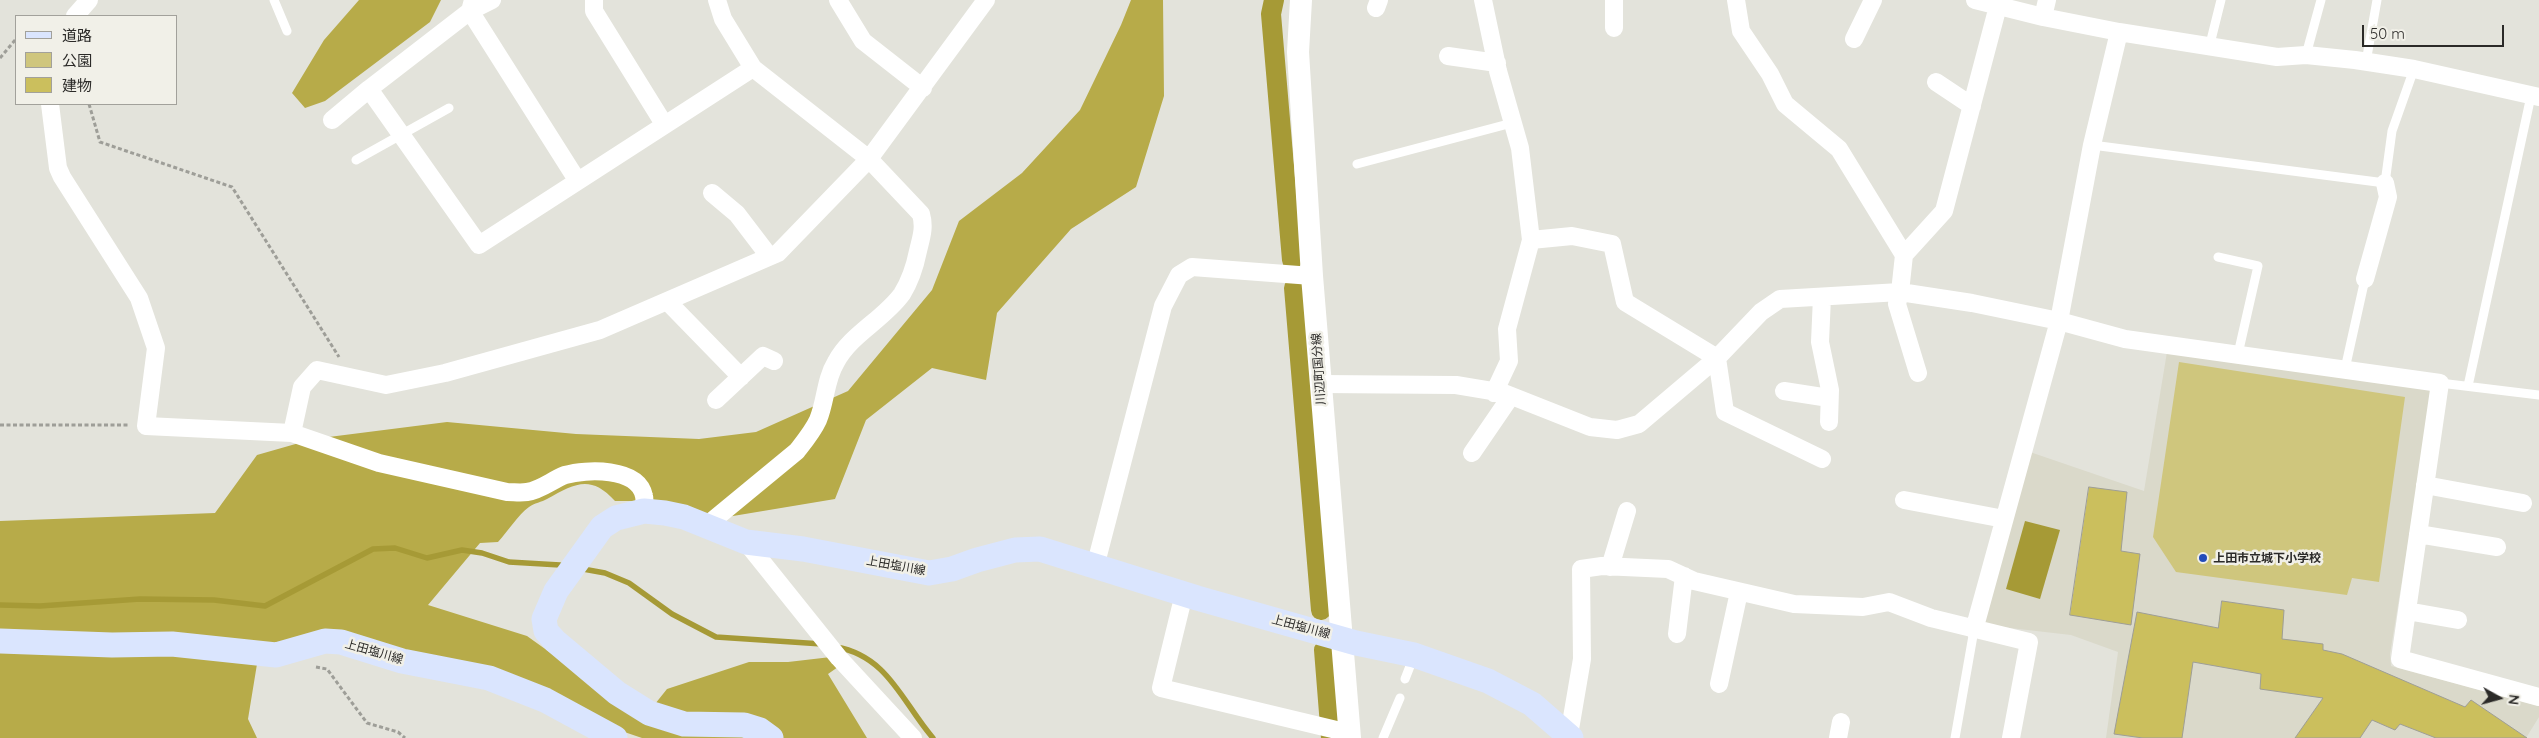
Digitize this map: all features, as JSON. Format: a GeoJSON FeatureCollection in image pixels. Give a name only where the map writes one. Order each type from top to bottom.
{"type":"FeatureCollection","features":[{"type":"Feature","properties":{"kind":"main road","name":"上田塩川線"},"geometry":{"type":"LineString","coordinates":[[771,738],[760,730],[744,725],[684,724],[649,713],[616,693],[554,641],[546,631],[544,619],[556,591],[602,527],[616,518],[644,511],[684,517],[746,542],[804,549],[929,573],[952,569],[1015,550],[1040,549],[1184,594],[1341,637],[1356,643],[1414,655],[1488,681],[1532,704],[1570,737]]}},
{"type":"Feature","properties":{"kind":"main road","name":"上田塩川線"},"geometry":{"type":"LineString","coordinates":[[0,640],[112,645],[172,644],[276,655],[325,641],[340,642],[402,661],[489,678],[545,700],[616,738]]}},
{"type":"Feature","properties":{"kind":"street"},"geometry":{"type":"LineString","coordinates":[[76,15],[89,0]]}},
{"type":"Feature","properties":{"kind":"street"},"geometry":{"type":"LineString","coordinates":[[332,120],[472,6],[492,0]]}},
{"type":"Feature","properties":{"kind":"street"},"geometry":{"type":"LineString","coordinates":[[594,0],[594,11],[664,124]]}},
{"type":"Feature","properties":{"kind":"street"},"geometry":{"type":"LineString","coordinates":[[706,526],[797,452],[818,420],[828,379],[836,361],[851,342],[897,299],[914,269],[924,225],[921,214],[869,159],[753,68],[723,19],[717,0]]}},
{"type":"Feature","properties":{"kind":"street"},"geometry":{"type":"LineString","coordinates":[[838,0],[863,41],[923,88]]}},
{"type":"Feature","properties":{"kind":"street"},"geometry":{"type":"LineString","coordinates":[[292,432],[302,387],[316,370],[386,385],[444,373],[600,330],[778,253],[869,159],[986,0]]}},
{"type":"Feature","properties":{"kind":"street","name":"川辺町国分線"},"geometry":{"type":"LineString","coordinates":[[1300,0],[1298,52],[1312,276],[1349,735]]}},
{"type":"Feature","properties":{"kind":"street"},"geometry":{"type":"LineString","coordinates":[[1472,453],[1502,394],[1509,361],[1507,328],[1532,240],[1520,148],[1497,63],[1483,0]]}},
{"type":"Feature","properties":{"kind":"street"},"geometry":{"type":"LineString","coordinates":[[1614,0],[1614,28]]}},
{"type":"Feature","properties":{"kind":"street"},"geometry":{"type":"LineString","coordinates":[[1736,0],[1741,31],[1770,74],[1785,104],[1839,149],[1904,254]]}},
{"type":"Feature","properties":{"kind":"street"},"geometry":{"type":"LineString","coordinates":[[1854,39],[1873,0]]}},
{"type":"Feature","properties":{"kind":"street"},"geometry":{"type":"LineString","coordinates":[[1975,0],[2043,17],[2209,48],[2278,57],[2306,55],[2414,69],[2535,96]]}},
{"type":"Feature","properties":{"kind":"street"},"geometry":{"type":"LineString","coordinates":[[2043,17],[2047,0]]}},
{"type":"Feature","properties":{"kind":"street"},"geometry":{"type":"LineString","coordinates":[[472,6],[577,180]]}},
{"type":"Feature","properties":{"kind":"street"},"geometry":{"type":"LineString","coordinates":[[1918,373],[1896,304],[1900,292],[1904,254],[1944,210],[1998,6]]}},
{"type":"Feature","properties":{"kind":"street"},"geometry":{"type":"LineString","coordinates":[[1974,630],[2059,321],[2092,145],[2119,32]]}},
{"type":"Feature","properties":{"kind":"street"},"geometry":{"type":"LineString","coordinates":[[1448,56],[1497,63]]}},
{"type":"Feature","properties":{"kind":"street"},"geometry":{"type":"LineString","coordinates":[[369,89],[479,245],[753,68]]}},
{"type":"Feature","properties":{"kind":"street"},"geometry":{"type":"LineString","coordinates":[[1936,82],[1972,106]]}},
{"type":"Feature","properties":{"kind":"street"},"geometry":{"type":"LineString","coordinates":[[50,105],[60,173],[139,298],[156,348],[146,426],[292,432],[378,463],[508,492],[527,492],[544,487],[564,476],[585,471],[614,473],[638,486],[644,495],[644,511]]}},
{"type":"Feature","properties":{"kind":"street"},"geometry":{"type":"LineString","coordinates":[[2365,279],[2388,197],[2385,183]]}},
{"type":"Feature","properties":{"kind":"street"},"geometry":{"type":"LineString","coordinates":[[712,193],[737,214],[769,256]]}},
{"type":"Feature","properties":{"kind":"street"},"geometry":{"type":"LineString","coordinates":[[1532,240],[1572,236],[1612,244],[1625,302],[1717,358]]}},
{"type":"Feature","properties":{"kind":"street"},"geometry":{"type":"LineString","coordinates":[[1095,566],[1163,306],[1179,275],[1192,267],[1312,276]]}},
{"type":"Feature","properties":{"kind":"street"},"geometry":{"type":"LineString","coordinates":[[1320,384],[1456,385],[1502,394],[1590,427],[1617,430],[1640,424],[1717,358],[1761,312],[1780,299],[1900,292],[1945,298],[2059,321],[2125,338],[2440,383],[2400,659],[2539,697]]}},
{"type":"Feature","properties":{"kind":"street"},"geometry":{"type":"LineString","coordinates":[[1822,297],[1820,342],[1830,398],[1829,422]]}},
{"type":"Feature","properties":{"kind":"street"},"geometry":{"type":"LineString","coordinates":[[667,300],[741,377]]}},
{"type":"Feature","properties":{"kind":"street"},"geometry":{"type":"LineString","coordinates":[[716,400],[763,356],[774,361]]}},
{"type":"Feature","properties":{"kind":"street"},"geometry":{"type":"LineString","coordinates":[[1717,358],[1725,412],[1822,459]]}},
{"type":"Feature","properties":{"kind":"street"},"geometry":{"type":"LineString","coordinates":[[1784,391],[1830,398]]}},
{"type":"Feature","properties":{"kind":"street"},"geometry":{"type":"LineString","coordinates":[[2425,485],[2523,503]]}},
{"type":"Feature","properties":{"kind":"street"},"geometry":{"type":"LineString","coordinates":[[1904,500],[2004,519]]}},
{"type":"Feature","properties":{"kind":"street"},"geometry":{"type":"LineString","coordinates":[[1610,567],[1626,511]]}},
{"type":"Feature","properties":{"kind":"street"},"geometry":{"type":"LineString","coordinates":[[2418,534],[2497,547]]}},
{"type":"Feature","properties":{"kind":"street"},"geometry":{"type":"LineString","coordinates":[[746,542],[839,658],[913,738]]}},
{"type":"Feature","properties":{"kind":"street"},"geometry":{"type":"LineString","coordinates":[[1570,737],[1582,660],[1581,569],[1610,567],[1668,569],[1684,576],[1739,592],[1794,604],[1864,607],[1889,602],[1931,618],[2029,642],[2011,738]]}},
{"type":"Feature","properties":{"kind":"street"},"geometry":{"type":"LineString","coordinates":[[1677,634],[1684,576]]}},
{"type":"Feature","properties":{"kind":"street"},"geometry":{"type":"LineString","coordinates":[[1719,684],[1739,592]]}},
{"type":"Feature","properties":{"kind":"street"},"geometry":{"type":"LineString","coordinates":[[1184,594],[1161,688],[1349,735]]}},
{"type":"Feature","properties":{"kind":"street"},"geometry":{"type":"LineString","coordinates":[[2407,611],[2458,620]]}},
{"type":"Feature","properties":{"kind":"lane"},"geometry":{"type":"LineString","coordinates":[[274,0],[287,31]]}},
{"type":"Feature","properties":{"kind":"lane"},"geometry":{"type":"LineString","coordinates":[[2209,48],[2221,0]]}},
{"type":"Feature","properties":{"kind":"lane"},"geometry":{"type":"LineString","coordinates":[[2306,55],[2321,0]]}},
{"type":"Feature","properties":{"kind":"lane"},"geometry":{"type":"LineString","coordinates":[[2366,62],[2377,0]]}},
{"type":"Feature","properties":{"kind":"lane"},"geometry":{"type":"LineString","coordinates":[[2092,145],[2385,183],[2392,131],[2414,69]]}},
{"type":"Feature","properties":{"kind":"lane"},"geometry":{"type":"LineString","coordinates":[[2468,386],[2535,96]]}},
{"type":"Feature","properties":{"kind":"lane"},"geometry":{"type":"LineString","coordinates":[[356,160],[449,108]]}},
{"type":"Feature","properties":{"kind":"lane"},"geometry":{"type":"LineString","coordinates":[[1357,164],[1512,122]]}},
{"type":"Feature","properties":{"kind":"lane"},"geometry":{"type":"LineString","coordinates":[[2218,257],[2258,266],[2238,354]]}},
{"type":"Feature","properties":{"kind":"lane"},"geometry":{"type":"LineString","coordinates":[[2345,370],[2365,279]]}},
{"type":"Feature","properties":{"kind":"lane"},"geometry":{"type":"LineString","coordinates":[[2440,383],[2539,395]]}},
{"type":"Feature","properties":{"kind":"lane"},"geometry":{"type":"LineString","coordinates":[[1955,738],[1974,630]]}},
{"type":"Feature","properties":{"kind":"lane"},"geometry":{"type":"LineString","coordinates":[[1405,679],[1414,655]]}},
{"type":"Feature","properties":{"kind":"lane"},"geometry":{"type":"LineString","coordinates":[[1383,738],[1400,698]]}},
{"type":"Feature","properties":{"kind":"path"},"geometry":{"type":"LineString","coordinates":[[0,58],[15,40]]}},
{"type":"Feature","properties":{"kind":"path"},"geometry":{"type":"LineString","coordinates":[[89,105],[100,142],[232,187],[352,378]]}},
{"type":"Feature","properties":{"kind":"path"},"geometry":{"type":"LineString","coordinates":[[0,425],[146,426]]}},
{"type":"Feature","properties":{"kind":"path"},"geometry":{"type":"LineString","coordinates":[[288,653],[291,660],[327,670],[367,723],[398,732],[405,738]]}},
{"type":"Feature","properties":{"kind":"shaded area"},"geometry":{"type":"Polygon","coordinates":[[[359,0],[441,0],[430,22],[325,101],[305,108],[292,93],[324,40],[359,0]]]}},
{"type":"Feature","properties":{"kind":"shaded area"},"geometry":{"type":"Polygon","coordinates":[[[1131,0],[1163,0],[1164,96],[1136,187],[1071,229],[997,313],[986,380],[932,368],[866,420],[835,499],[721,518],[637,501],[615,501],[598,487],[590,485],[582,484],[566,489],[533,504],[525,510],[498,542],[480,543],[428,605],[527,636],[643,719],[667,689],[749,662],[788,662],[831,657],[838,667],[828,674],[867,738],[642,738],[404,657],[0,634],[0,521],[215,513],[257,455],[313,439],[447,422],[576,434],[699,439],[756,432],[848,391],[932,290],[959,221],[1022,173],[1080,110],[1131,0]]]}},
{"type":"Feature","properties":{"kind":"shaded area","name":"上田市立城下小学校"},"geometry":{"type":"Polygon","coordinates":[[[2167,352],[2433,390],[2390,654],[2391,666],[2539,706],[2539,717],[2526,738],[2106,738],[2118,652],[2071,635],[1984,625],[2030,452],[2144,491],[2167,352]]]}},
{"type":"Feature","properties":{"kind":"shaded area"},"geometry":{"type":"Polygon","coordinates":[[[2025,521],[2060,530],[2040,599],[2006,589],[2025,521]]]}},
{"type":"Feature","properties":{"kind":"shaded area"},"geometry":{"type":"Polygon","coordinates":[[[0,647],[173,649],[257,664],[248,719],[257,738],[0,738],[0,647]]]}},
{"type":"Feature","properties":{"kind":"green space"},"geometry":{"type":"Polygon","coordinates":[[[2179,362],[2405,397],[2379,582],[2352,578],[2347,595],[2176,572],[2153,537],[2179,362]]]}},
{"type":"Feature","properties":{"kind":"building"},"geometry":{"type":"Polygon","coordinates":[[[2089,487],[2127,492],[2121,551],[2140,554],[2131,625],[2070,615],[2089,487]]]}},
{"type":"Feature","properties":{"kind":"building"},"geometry":{"type":"Polygon","coordinates":[[[2222,601],[2284,610],[2282,639],[2323,644],[2323,650],[2342,654],[2465,707],[2471,700],[2527,738],[2436,738],[2400,724],[2395,730],[2372,720],[2360,738],[2295,738],[2323,698],[2260,689],[2261,674],[2193,662],[2182,738],[2143,738],[2114,734],[2137,612],[2218,628],[2222,601]]]}},
{"type":"Feature","properties":{"kind":"waterway"},"geometry":{"type":"LineString","coordinates":[[1274,0],[1271,14],[1292,260]]}},
{"type":"Feature","properties":{"kind":"waterway"},"geometry":{"type":"LineString","coordinates":[[1294,288],[1321,610]]}},
{"type":"Feature","properties":{"kind":"waterway"},"geometry":{"type":"LineString","coordinates":[[0,605],[40,606],[140,599],[214,600],[265,606],[373,549],[395,548],[427,558],[462,550],[482,553],[509,562],[560,565]]}},
{"type":"Feature","properties":{"kind":"waterway"},"geometry":{"type":"LineString","coordinates":[[583,569],[605,573],[629,583],[672,614],[716,637],[822,644]]}},
{"type":"Feature","properties":{"kind":"waterway"},"geometry":{"type":"LineString","coordinates":[[836,647],[854,652],[869,660],[881,670],[933,738]]}},
{"type":"Feature","properties":{"kind":"waterway"},"geometry":{"type":"LineString","coordinates":[[1324,650],[1331,738]]}},
{"type":"Feature","properties":{"kind":"place","name":"上田市立城下小学校"},"geometry":{"type":"Point","coordinates":[2203,558]}}]}
